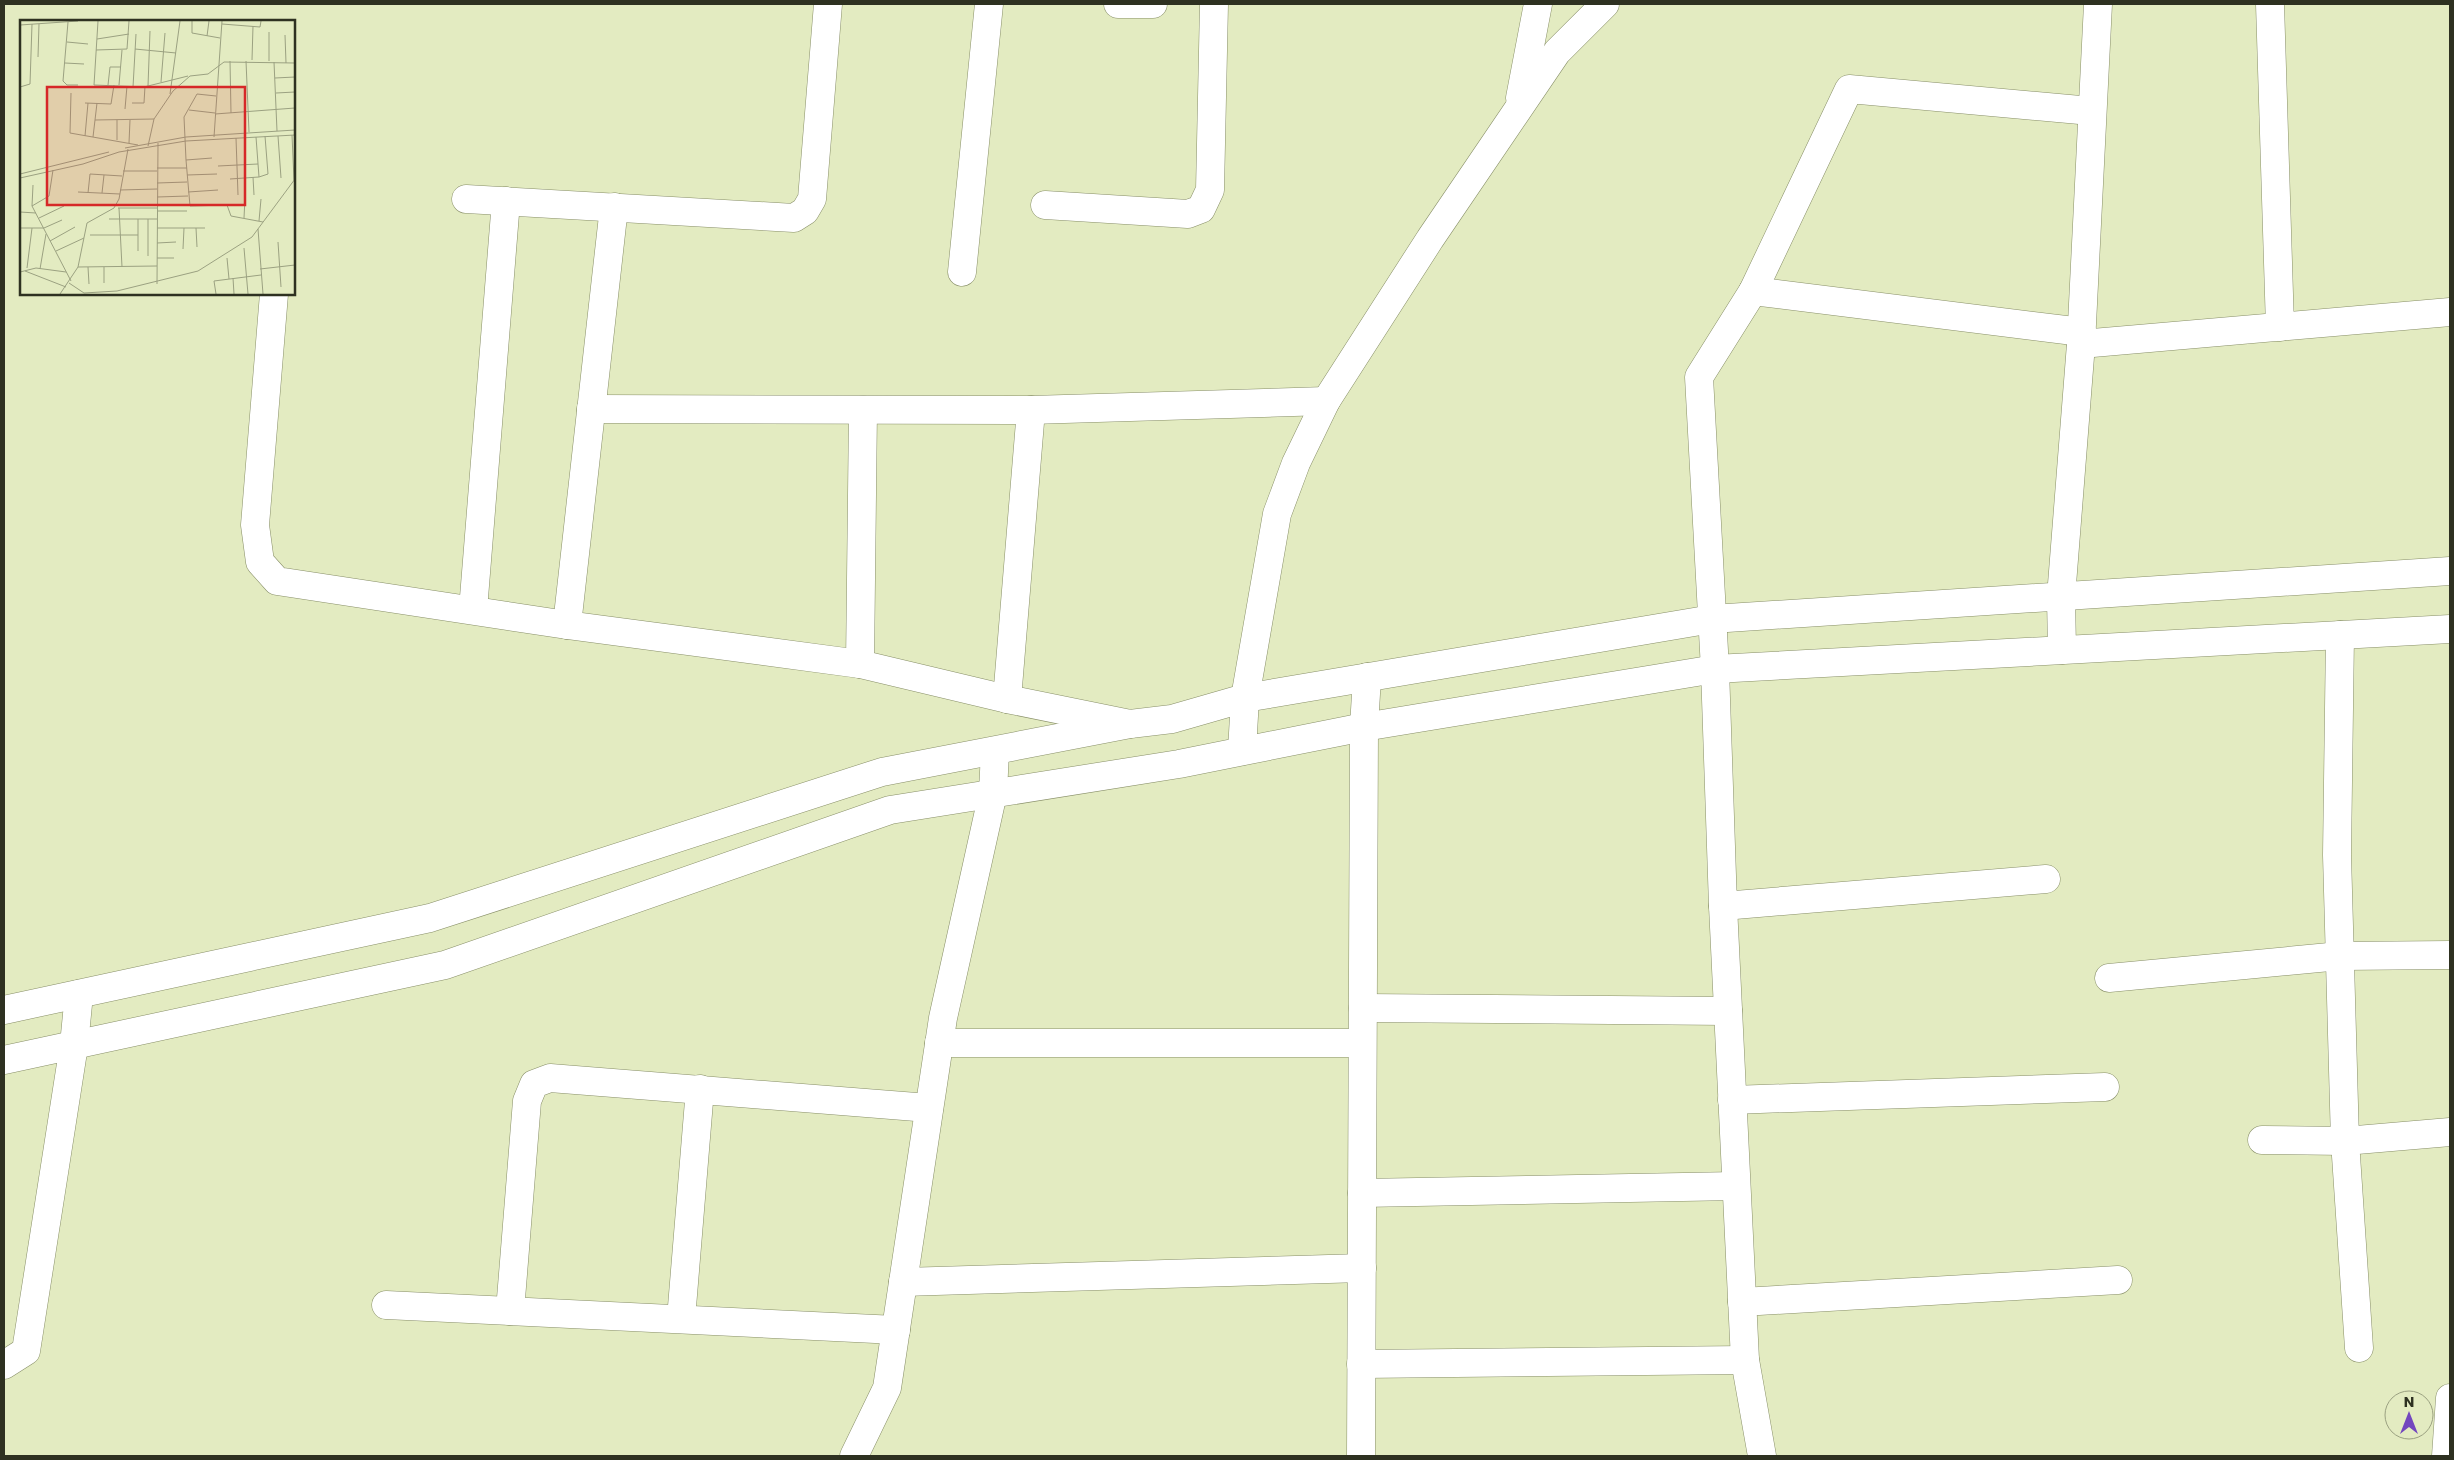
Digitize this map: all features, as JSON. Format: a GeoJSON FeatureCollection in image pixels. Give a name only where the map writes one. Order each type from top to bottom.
{"type":"FeatureCollection","features":[{"type":"Feature","properties":{"kind":"street"},"geometry":{"type":"LineString","coordinates":[[466,199],[794,218],[805,212],[812,199],[828,4]]}},
{"type":"Feature","properties":{"kind":"street"},"geometry":{"type":"LineString","coordinates":[[962,272],[989,4]]}},
{"type":"Feature","properties":{"kind":"street"},"geometry":{"type":"LineString","coordinates":[[1118,4],[1153,4]]}},
{"type":"Feature","properties":{"kind":"street"},"geometry":{"type":"LineString","coordinates":[[1044,205],[1188,214],[1201,209],[1210,190],[1214,4]]}},
{"type":"Feature","properties":{"kind":"street"},"geometry":{"type":"LineString","coordinates":[[1518,110],[1538,4]]}},
{"type":"Feature","properties":{"kind":"street"},"geometry":{"type":"LineString","coordinates":[[1242,751],[1245,698],[1277,514],[1296,462],[1326,401],[1430,239],[1557,52],[1605,4]]}},
{"type":"Feature","properties":{"kind":"street"},"geometry":{"type":"LineString","coordinates":[[2062,650],[2061,597],[2082,338],[2091,111],[2098,4]]}},
{"type":"Feature","properties":{"kind":"street"},"geometry":{"type":"LineString","coordinates":[[2270,4],[2280,327]]}},
{"type":"Feature","properties":{"kind":"street"},"geometry":{"type":"LineString","coordinates":[[1762,1456],[1745,1360],[1723,906],[1715,669],[1699,377],[1753,291],[1849,89],[2091,111]]}},
{"type":"Feature","properties":{"kind":"street"},"geometry":{"type":"LineString","coordinates":[[473,610],[506,201]]}},
{"type":"Feature","properties":{"kind":"street"},"geometry":{"type":"LineString","coordinates":[[567,625],[614,207]]}},
{"type":"Feature","properties":{"kind":"street"},"geometry":{"type":"LineString","coordinates":[[1753,291],[2082,338],[2280,327],[2450,312]]}},
{"type":"Feature","properties":{"kind":"street"},"geometry":{"type":"LineString","coordinates":[[274,295],[255,525],[260,562],[277,581],[567,625],[860,664],[1007,699],[1130,724]]}},
{"type":"Feature","properties":{"kind":"street"},"geometry":{"type":"LineString","coordinates":[[591,409],[1030,410],[1326,401]]}},
{"type":"Feature","properties":{"kind":"street"},"geometry":{"type":"LineString","coordinates":[[860,664],[863,410]]}},
{"type":"Feature","properties":{"kind":"street"},"geometry":{"type":"LineString","coordinates":[[1007,699],[1030,410]]}},
{"type":"Feature","properties":{"kind":"street"},"geometry":{"type":"LineString","coordinates":[[4,1010],[430,918],[882,772],[1130,724],[1172,719],[1245,698],[1712,619],[2450,571]]}},
{"type":"Feature","properties":{"kind":"street"},"geometry":{"type":"LineString","coordinates":[[4,1060],[445,965],[890,810],[1179,764],[1364,727],[1715,669],[2450,629]]}},
{"type":"Feature","properties":{"kind":"street"},"geometry":{"type":"LineString","coordinates":[[2340,635],[2338,854],[2344,1141],[2358,1348]]}},
{"type":"Feature","properties":{"kind":"street"},"geometry":{"type":"LineString","coordinates":[[1361,1456],[1364,727],[1366,677]]}},
{"type":"Feature","properties":{"kind":"street"},"geometry":{"type":"LineString","coordinates":[[854,1456],[887,1388],[939,1043],[993,794],[995,750]]}},
{"type":"Feature","properties":{"kind":"street"},"geometry":{"type":"LineString","coordinates":[[1723,906],[2046,879]]}},
{"type":"Feature","properties":{"kind":"street"},"geometry":{"type":"LineString","coordinates":[[2110,978],[2340,956],[2450,955]]}},
{"type":"Feature","properties":{"kind":"street"},"geometry":{"type":"LineString","coordinates":[[4,1365],[26,1351],[74,1045],[79,994]]}},
{"type":"Feature","properties":{"kind":"street"},"geometry":{"type":"LineString","coordinates":[[1363,1008],[1728,1011]]}},
{"type":"Feature","properties":{"kind":"street"},"geometry":{"type":"LineString","coordinates":[[939,1043],[1362,1043]]}},
{"type":"Feature","properties":{"kind":"street"},"geometry":{"type":"LineString","coordinates":[[510,1311],[528,1101],[534,1084],[550,1078],[929,1108]]}},
{"type":"Feature","properties":{"kind":"street"},"geometry":{"type":"LineString","coordinates":[[1732,1100],[2105,1087]]}},
{"type":"Feature","properties":{"kind":"street"},"geometry":{"type":"LineString","coordinates":[[681,1319],[700,1089]]}},
{"type":"Feature","properties":{"kind":"street"},"geometry":{"type":"LineString","coordinates":[[2262,1140],[2344,1141],[2450,1132]]}},
{"type":"Feature","properties":{"kind":"street"},"geometry":{"type":"LineString","coordinates":[[1362,1193],[1736,1186]]}},
{"type":"Feature","properties":{"kind":"street"},"geometry":{"type":"LineString","coordinates":[[903,1282],[1362,1268]]}},
{"type":"Feature","properties":{"kind":"street"},"geometry":{"type":"LineString","coordinates":[[1742,1302],[2118,1280]]}},
{"type":"Feature","properties":{"kind":"street"},"geometry":{"type":"LineString","coordinates":[[386,1305],[896,1330]]}},
{"type":"Feature","properties":{"kind":"street"},"geometry":{"type":"LineString","coordinates":[[1361,1364],[1745,1360]]}},
{"type":"Feature","properties":{"kind":"street"},"geometry":{"type":"LineString","coordinates":[[2446,1456],[2450,1398]]}}]}
